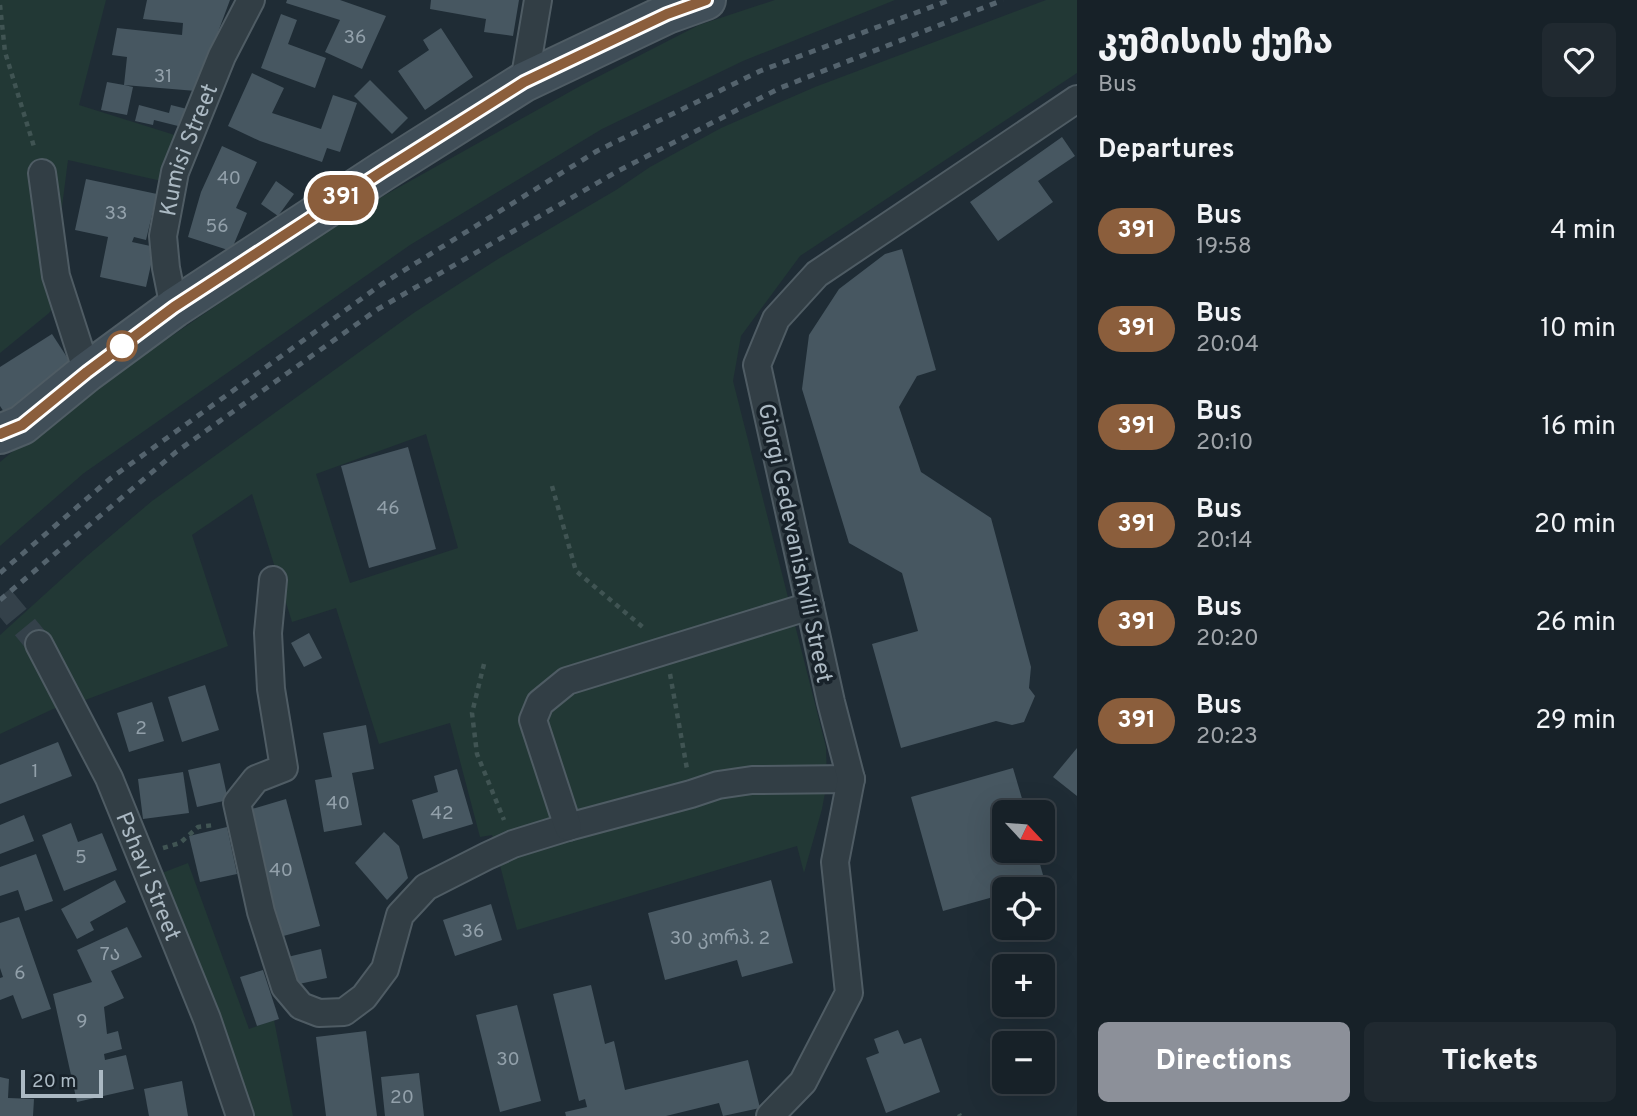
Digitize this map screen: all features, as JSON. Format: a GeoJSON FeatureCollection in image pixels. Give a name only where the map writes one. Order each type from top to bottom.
{"type":"FeatureCollection","features":[{"type":"Feature","properties":{"kind":"street","name":"Kumisi Street"},"geometry":{"type":"LineString","coordinates":[[174,307],[163,236],[176,172],[222,56],[251,0]]}},
{"type":"Feature","properties":{"kind":"street"},"geometry":{"type":"LineString","coordinates":[[524,82],[538,0]]}},
{"type":"Feature","properties":{"kind":"street"},"geometry":{"type":"LineString","coordinates":[[0,434],[22,425],[174,307],[524,82],[667,14],[706,0]]}},
{"type":"Feature","properties":{"kind":"street","name":"Giorgi Gedevanishvili Street"},"geometry":{"type":"LineString","coordinates":[[770,1116],[803,1082],[849,993],[835,862],[851,779],[831,702],[757,365],[776,319],[817,274],[1077,99]]}},
{"type":"Feature","properties":{"kind":"street"},"geometry":{"type":"LineString","coordinates":[[42,173],[56,275],[87,372]]}},
{"type":"Feature","properties":{"kind":"street"},"geometry":{"type":"LineString","coordinates":[[273,580],[268,633],[271,689],[284,768],[256,779],[237,803],[261,912],[285,987],[301,1006],[319,1013],[344,1012],[364,997],[384,969],[400,915],[426,887],[513,844],[718,785],[752,780],[851,779]]}},
{"type":"Feature","properties":{"kind":"street"},"geometry":{"type":"LineString","coordinates":[[568,827],[533,720],[540,703],[567,681],[810,606]]}},
{"type":"Feature","properties":{"kind":"street","name":"Pshavi Street"},"geometry":{"type":"LineString","coordinates":[[39,644],[109,778],[207,1019],[240,1116]]}},
{"type":"Feature","properties":{"kind":"path"},"geometry":{"type":"LineString","coordinates":[[0,5],[5,52],[42,173]]}},
{"type":"Feature","properties":{"kind":"path"},"geometry":{"type":"LineString","coordinates":[[484,664],[472,713],[477,754],[513,844]]}},
{"type":"Feature","properties":{"kind":"path"},"geometry":{"type":"LineString","coordinates":[[139,855],[180,843],[198,827],[241,822]]}},
{"type":"Feature","properties":{"kind":"green space"},"geometry":{"type":"Polygon","coordinates":[[[0,0],[106,0],[79,105],[181,137],[166,182],[68,160],[58,238],[66,289],[49,313],[0,353],[0,0]]]}},
{"type":"Feature","properties":{"kind":"green space"},"geometry":{"type":"Polygon","coordinates":[[[775,0],[895,0],[743,61],[602,129],[410,245],[84,473],[0,546],[0,462],[55,416],[344,218],[582,85],[699,25],[775,0]]]}},
{"type":"Feature","properties":{"kind":"green space"},"geometry":{"type":"Polygon","coordinates":[[[1046,0],[1077,0],[1077,73],[800,256],[741,336],[733,381],[826,747],[827,782],[804,873],[797,846],[517,930],[492,835],[480,837],[450,723],[379,744],[336,608],[292,622],[252,494],[192,535],[228,646],[80,702],[53,709],[0,734],[0,635],[152,501],[415,312],[498,259],[650,167],[721,128],[815,87],[1046,0]],[[426,434],[316,474],[350,583],[458,548],[426,434]]]}},
{"type":"Feature","properties":{"kind":"green space"},"geometry":{"type":"Polygon","coordinates":[[[188,863],[249,1029],[274,1020],[293,1116],[253,1116],[227,1045],[154,876],[188,863]]]}},
{"type":"Feature","properties":{"kind":"building"},"geometry":{"type":"Polygon","coordinates":[[[147,0],[230,0],[196,91],[124,85],[127,57],[112,55],[117,28],[182,35],[183,23],[143,19],[147,0]]]}},
{"type":"Feature","properties":{"kind":"building"},"geometry":{"type":"Polygon","coordinates":[[[287,0],[340,0],[386,16],[362,69],[325,52],[340,20],[286,3],[287,0]]]}},
{"type":"Feature","properties":{"kind":"building"},"geometry":{"type":"Polygon","coordinates":[[[431,0],[519,0],[513,36],[484,32],[486,19],[430,9],[431,0]]]}},
{"type":"Feature","properties":{"kind":"building"},"geometry":{"type":"Polygon","coordinates":[[[281,14],[297,20],[288,44],[326,58],[315,88],[261,68],[281,14]]]}},
{"type":"Feature","properties":{"kind":"building"},"geometry":{"type":"Polygon","coordinates":[[[441,28],[473,77],[425,110],[398,71],[429,50],[423,40],[441,28]]]}},
{"type":"Feature","properties":{"kind":"building"},"geometry":{"type":"Polygon","coordinates":[[[252,73],[284,88],[272,113],[321,129],[333,95],[357,103],[340,152],[327,148],[322,162],[260,141],[228,126],[252,73]]]}},
{"type":"Feature","properties":{"kind":"building"},"geometry":{"type":"Polygon","coordinates":[[[370,80],[408,118],[392,134],[354,96],[370,80]]]}},
{"type":"Feature","properties":{"kind":"building"},"geometry":{"type":"Polygon","coordinates":[[[107,82],[133,87],[127,115],[101,110],[107,82]]]}},
{"type":"Feature","properties":{"kind":"building"},"geometry":{"type":"Polygon","coordinates":[[[139,105],[169,113],[171,105],[187,109],[182,127],[154,120],[153,125],[135,121],[139,105]]]}},
{"type":"Feature","properties":{"kind":"building"},"geometry":{"type":"Polygon","coordinates":[[[1062,137],[1075,156],[1038,181],[1053,202],[998,241],[970,202],[1062,137]]]}},
{"type":"Feature","properties":{"kind":"building"},"geometry":{"type":"Polygon","coordinates":[[[222,146],[257,162],[236,208],[247,213],[231,251],[188,237],[201,192],[222,146]]]}},
{"type":"Feature","properties":{"kind":"building"},"geometry":{"type":"Polygon","coordinates":[[[86,179],[157,194],[146,240],[134,237],[132,242],[155,247],[146,287],[100,277],[108,237],[75,230],[86,179]]]}},
{"type":"Feature","properties":{"kind":"building"},"geometry":{"type":"Polygon","coordinates":[[[276,181],[294,194],[278,216],[261,204],[276,181]]]}},
{"type":"Feature","properties":{"kind":"building"},"geometry":{"type":"Polygon","coordinates":[[[902,249],[936,370],[917,376],[899,407],[921,472],[991,518],[1031,667],[1029,688],[1035,696],[1024,722],[1012,725],[996,721],[901,748],[872,644],[918,631],[902,573],[849,543],[802,389],[809,335],[839,289],[885,254],[902,249]]]}},
{"type":"Feature","properties":{"kind":"building"},"geometry":{"type":"Polygon","coordinates":[[[52,334],[74,368],[4,412],[0,406],[0,367],[52,334]]]}},
{"type":"Feature","properties":{"kind":"building"},"geometry":{"type":"Polygon","coordinates":[[[408,447],[436,549],[369,568],[341,466],[408,447]]]}},
{"type":"Feature","properties":{"kind":"building"},"geometry":{"type":"Polygon","coordinates":[[[309,633],[322,658],[304,667],[291,643],[309,633]]]}},
{"type":"Feature","properties":{"kind":"building"},"geometry":{"type":"Polygon","coordinates":[[[205,685],[219,730],[182,742],[168,697],[205,685]]]}},
{"type":"Feature","properties":{"kind":"building"},"geometry":{"type":"Polygon","coordinates":[[[152,702],[164,741],[129,752],[117,713],[152,702]]]}},
{"type":"Feature","properties":{"kind":"building"},"geometry":{"type":"Polygon","coordinates":[[[366,725],[374,769],[352,773],[362,825],[324,832],[315,780],[332,777],[323,733],[366,725]]]}},
{"type":"Feature","properties":{"kind":"building"},"geometry":{"type":"Polygon","coordinates":[[[58,742],[72,776],[0,804],[0,765],[58,742]]]}},
{"type":"Feature","properties":{"kind":"building"},"geometry":{"type":"Polygon","coordinates":[[[1077,748],[1077,796],[1053,777],[1077,748]]]}},
{"type":"Feature","properties":{"kind":"building"},"geometry":{"type":"Polygon","coordinates":[[[220,763],[228,800],[197,807],[188,770],[220,763]]]}},
{"type":"Feature","properties":{"kind":"building"},"geometry":{"type":"Polygon","coordinates":[[[1013,768],[1022,800],[992,800],[992,863],[1040,863],[1044,877],[992,877],[992,897],[943,911],[911,797],[1013,768]]]}},
{"type":"Feature","properties":{"kind":"building"},"geometry":{"type":"Polygon","coordinates":[[[457,769],[473,824],[423,839],[412,800],[438,792],[434,776],[457,769]]]}},
{"type":"Feature","properties":{"kind":"building"},"geometry":{"type":"Polygon","coordinates":[[[183,772],[189,813],[143,819],[138,779],[183,772]]]}},
{"type":"Feature","properties":{"kind":"building"},"geometry":{"type":"Polygon","coordinates":[[[286,799],[320,926],[276,938],[242,812],[286,799]]]}},
{"type":"Feature","properties":{"kind":"building"},"geometry":{"type":"Polygon","coordinates":[[[24,815],[34,841],[0,854],[0,825],[24,815]]]}},
{"type":"Feature","properties":{"kind":"building"},"geometry":{"type":"Polygon","coordinates":[[[71,823],[78,842],[102,833],[117,870],[64,891],[42,835],[71,823]]]}},
{"type":"Feature","properties":{"kind":"building"},"geometry":{"type":"Polygon","coordinates":[[[227,827],[237,874],[200,882],[189,836],[227,827]]]}},
{"type":"Feature","properties":{"kind":"building"},"geometry":{"type":"Polygon","coordinates":[[[384,832],[399,846],[408,878],[387,900],[355,863],[384,832]]]}},
{"type":"Feature","properties":{"kind":"building"},"geometry":{"type":"Polygon","coordinates":[[[36,854],[53,901],[25,911],[18,890],[0,896],[0,867],[36,854]]]}},
{"type":"Feature","properties":{"kind":"building"},"geometry":{"type":"Polygon","coordinates":[[[115,880],[126,902],[90,922],[94,930],[77,939],[61,909],[115,880]]]}},
{"type":"Feature","properties":{"kind":"building"},"geometry":{"type":"Polygon","coordinates":[[[771,880],[793,963],[742,977],[737,960],[665,980],[648,913],[771,880]]]}},
{"type":"Feature","properties":{"kind":"building"},"geometry":{"type":"Polygon","coordinates":[[[491,904],[502,940],[455,956],[443,920],[491,904]]]}},
{"type":"Feature","properties":{"kind":"building"},"geometry":{"type":"Polygon","coordinates":[[[19,917],[51,1009],[22,1019],[13,995],[0,1000],[0,978],[3,977],[0,968],[0,923],[19,917]]]}},
{"type":"Feature","properties":{"kind":"building"},"geometry":{"type":"Polygon","coordinates":[[[127,927],[142,957],[111,971],[124,998],[104,1007],[107,1034],[118,1031],[122,1049],[104,1054],[105,1060],[126,1055],[134,1089],[77,1102],[53,994],[92,982],[77,950],[127,927]]]}},
{"type":"Feature","properties":{"kind":"building"},"geometry":{"type":"Polygon","coordinates":[[[321,949],[327,978],[285,987],[279,959],[321,949]]]}},
{"type":"Feature","properties":{"kind":"building"},"geometry":{"type":"Polygon","coordinates":[[[263,970],[279,1019],[257,1026],[240,977],[263,970]]]}},
{"type":"Feature","properties":{"kind":"building"},"geometry":{"type":"Polygon","coordinates":[[[591,985],[605,1044],[614,1041],[625,1090],[748,1060],[760,1108],[723,1116],[719,1103],[666,1116],[566,1116],[565,1112],[587,1107],[585,1099],[579,1101],[553,994],[591,985]]]}},
{"type":"Feature","properties":{"kind":"building"},"geometry":{"type":"Polygon","coordinates":[[[517,1005],[541,1101],[500,1112],[476,1015],[517,1005]]]}},
{"type":"Feature","properties":{"kind":"building"},"geometry":{"type":"Polygon","coordinates":[[[898,1030],[904,1044],[921,1038],[940,1092],[886,1113],[866,1058],[879,1053],[874,1039],[898,1030]]]}},
{"type":"Feature","properties":{"kind":"building"},"geometry":{"type":"Polygon","coordinates":[[[366,1031],[377,1116],[326,1116],[316,1037],[366,1031]]]}},
{"type":"Feature","properties":{"kind":"building"},"geometry":{"type":"Polygon","coordinates":[[[419,1073],[424,1116],[385,1116],[381,1077],[419,1073]]]}},
{"type":"Feature","properties":{"kind":"building"},"geometry":{"type":"Polygon","coordinates":[[[0,1077],[9,1079],[8,1098],[34,1099],[33,1116],[0,1116],[0,1077]]]}},
{"type":"Feature","properties":{"kind":"building"},"geometry":{"type":"Polygon","coordinates":[[[182,1081],[188,1116],[149,1116],[144,1089],[182,1081]]]}},
{"type":"Feature","properties":{"kind":"tunnel"},"geometry":{"type":"LineString","coordinates":[[0,597],[39,644]]}},
{"type":"Feature","properties":{"kind":"railway"},"geometry":{"type":"LineString","coordinates":[[0,573],[111,478],[382,284],[597,151],[760,71],[950,0]]}},
{"type":"Feature","properties":{"kind":"railway"},"geometry":{"type":"LineString","coordinates":[[0,600],[176,452],[378,309],[618,171],[780,88],[1003,0]]}},
{"type":"Feature","properties":{"kind":"bus line","name":"391"},"geometry":{"type":"LineString","coordinates":[[0,434],[22,425],[174,307],[524,82],[667,14],[706,0]]}}]}
